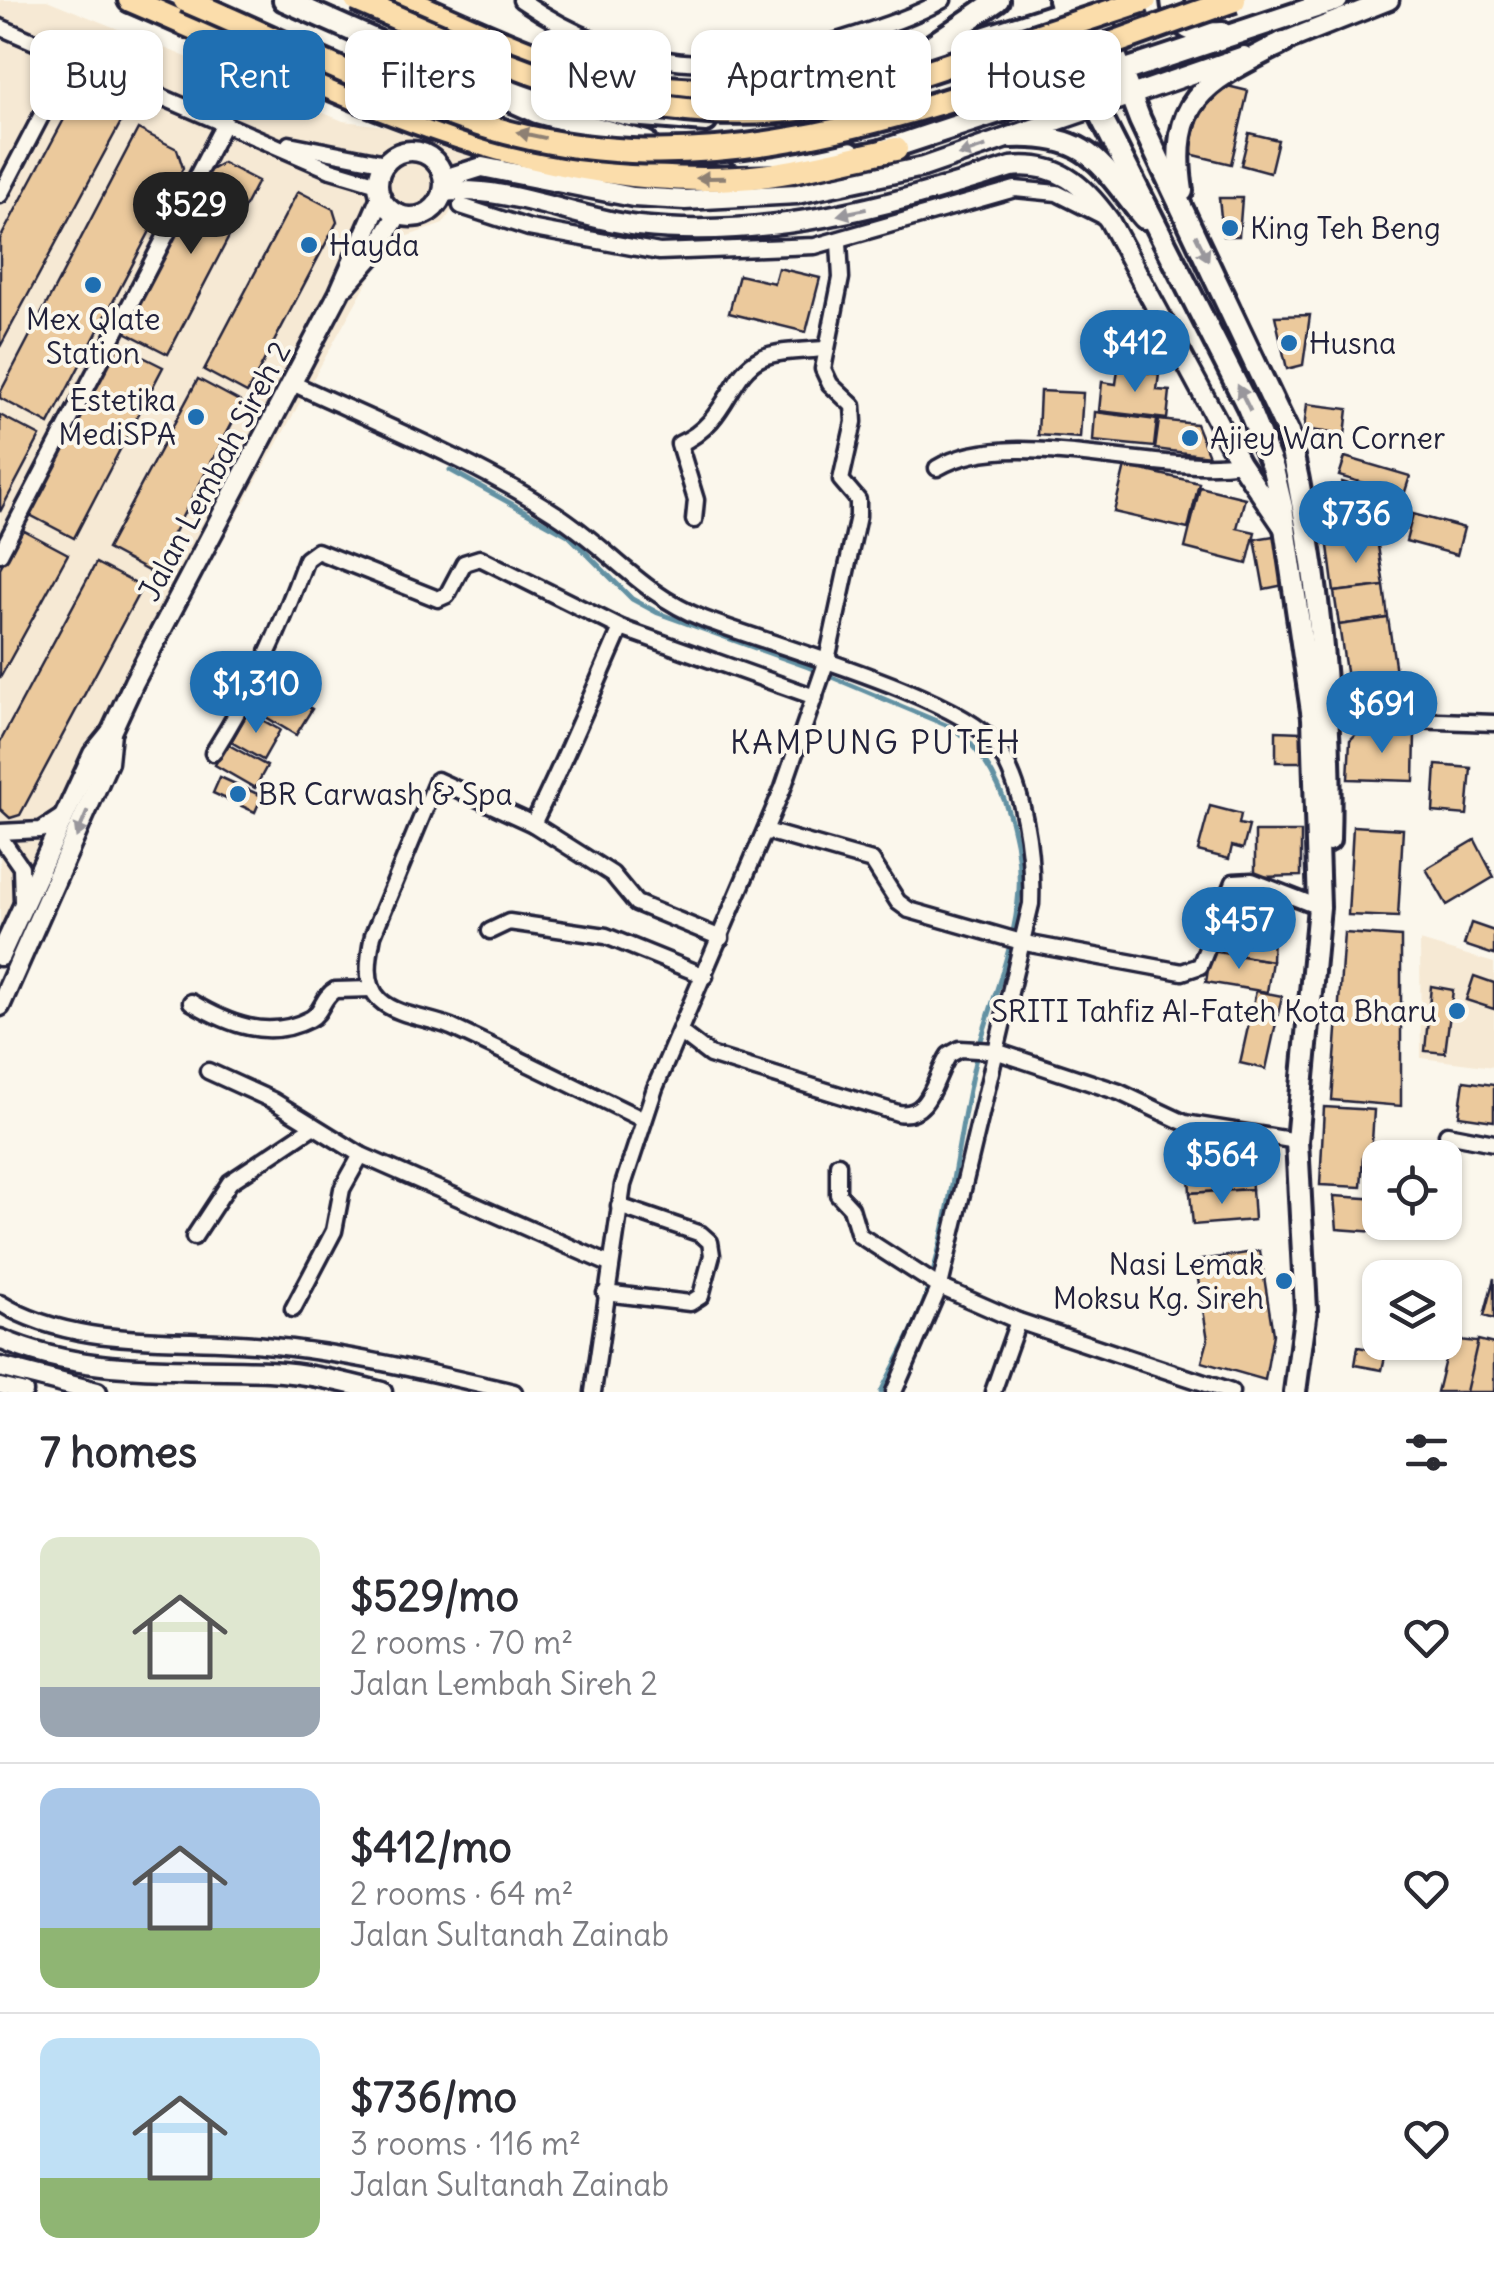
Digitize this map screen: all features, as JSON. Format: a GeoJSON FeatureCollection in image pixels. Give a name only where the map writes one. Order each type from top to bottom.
{"type":"FeatureCollection","features":[{"type":"Feature","properties":{"kind":"highway"},"geometry":{"type":"LineString","coordinates":[[130,0],[438,132],[506,154],[622,175],[741,178],[896,150]]}},
{"type":"Feature","properties":{"kind":"highway"},"geometry":{"type":"LineString","coordinates":[[185,0],[466,120],[632,152],[729,151],[836,134],[1234,0]]}},
{"type":"Feature","properties":{"kind":"highway"},"geometry":{"type":"LineString","coordinates":[[356,0],[539,78],[599,98],[665,110],[728,114],[785,112],[854,97],[1145,0]]}},
{"type":"Feature","properties":{"kind":"highway"},"geometry":{"type":"LineString","coordinates":[[406,0],[579,70],[668,88],[691,88]]}},
{"type":"Feature","properties":{"kind":"main road"},"geometry":{"type":"LineString","coordinates":[[284,0],[354,30]]}},
{"type":"Feature","properties":{"kind":"main road"},"geometry":{"type":"LineString","coordinates":[[931,46],[998,0]]}},
{"type":"Feature","properties":{"kind":"main road"},"geometry":{"type":"LineString","coordinates":[[1172,0],[1175,16],[1189,29],[1208,34],[1244,32]]}},
{"type":"Feature","properties":{"kind":"main road"},"geometry":{"type":"LineString","coordinates":[[1122,73],[1337,0]]}},
{"type":"Feature","properties":{"kind":"main road"},"geometry":{"type":"LineString","coordinates":[[931,54],[1060,6],[1097,1],[1131,96],[1288,433],[1298,476],[1328,717],[1329,849],[1319,906],[1296,1141],[1306,1310],[1294,1392]]}},
{"type":"Feature","properties":{"kind":"main road"},"geometry":{"type":"LineString","coordinates":[[1060,6],[1069,30]]}},
{"type":"Feature","properties":{"kind":"main road"},"geometry":{"type":"LineString","coordinates":[[1185,212],[1176,150],[1190,106],[1232,69],[1284,42]]}},
{"type":"Feature","properties":{"kind":"main road"},"geometry":{"type":"LineString","coordinates":[[511,89],[598,110],[707,120]]}},
{"type":"Feature","properties":{"kind":"main road"},"geometry":{"type":"LineString","coordinates":[[511,99],[537,112],[649,142],[736,154],[896,150],[983,120]]}},
{"type":"Feature","properties":{"kind":"main road"},"geometry":{"type":"LineString","coordinates":[[1103,120],[1263,440],[1286,532],[1313,718],[1319,906]]}},
{"type":"Feature","properties":{"kind":"main road"},"geometry":{"type":"LineString","coordinates":[[1012,138],[1054,137],[1088,152],[1171,251]]}},
{"type":"Feature","properties":{"kind":"street"},"geometry":{"type":"LineString","coordinates":[[521,0],[565,29],[610,48],[700,66],[764,61],[818,48],[943,0]]}},
{"type":"Feature","properties":{"kind":"street"},"geometry":{"type":"LineString","coordinates":[[1121,100],[1389,0]]}},
{"type":"Feature","properties":{"kind":"street"},"geometry":{"type":"LineString","coordinates":[[0,26],[30,39]]}},
{"type":"Feature","properties":{"kind":"street"},"geometry":{"type":"LineString","coordinates":[[163,96],[380,190],[398,214]]}},
{"type":"Feature","properties":{"kind":"street"},"geometry":{"type":"LineString","coordinates":[[0,196],[39,120]]}},
{"type":"Feature","properties":{"kind":"street"},"geometry":{"type":"LineString","coordinates":[[398,214],[426,213],[444,185],[482,168],[633,197],[742,199],[858,184],[1063,120]]}},
{"type":"Feature","properties":{"kind":"street"},"geometry":{"type":"LineString","coordinates":[[0,554],[225,122]]}},
{"type":"Feature","properties":{"kind":"street"},"geometry":{"type":"LineString","coordinates":[[264,138],[386,163],[415,151],[434,160],[444,185]]}},
{"type":"Feature","properties":{"kind":"street"},"geometry":{"type":"LineString","coordinates":[[339,293],[380,190],[386,163]]}},
{"type":"Feature","properties":{"kind":"street"},"geometry":{"type":"LineString","coordinates":[[444,185],[637,226],[730,228],[802,222],[866,209],[1011,166],[1047,168],[1078,183],[1110,220],[1240,463],[1286,532]]}},
{"type":"Feature","properties":{"kind":"street"},"geometry":{"type":"LineString","coordinates":[[461,206],[530,228],[659,252],[792,250],[839,242],[996,193],[1036,189],[1067,194],[1078,183]]}},
{"type":"Feature","properties":{"kind":"street"},"geometry":{"type":"LineString","coordinates":[[1057,193],[1110,220]]}},
{"type":"Feature","properties":{"kind":"street"},"geometry":{"type":"LineString","coordinates":[[339,293],[375,252],[398,214]]}},
{"type":"Feature","properties":{"kind":"street"},"geometry":{"type":"LineString","coordinates":[[592,1392],[619,1206],[644,1120],[766,831],[826,663],[858,500],[841,480],[854,422],[853,406],[830,384],[823,369],[841,278],[839,242]]}},
{"type":"Feature","properties":{"kind":"street","name":"Jalan Lembah Sireh 2"},"geometry":{"type":"LineString","coordinates":[[0,1006],[108,762],[112,732],[339,293]]}},
{"type":"Feature","properties":{"kind":"street"},"geometry":{"type":"LineString","coordinates":[[694,520],[696,500],[679,444],[702,434],[715,420],[752,363],[764,356],[824,349]]}},
{"type":"Feature","properties":{"kind":"street"},"geometry":{"type":"LineString","coordinates":[[292,382],[404,432],[523,494],[561,517],[627,575],[675,606],[946,710],[974,724],[994,743],[1026,823],[1032,861],[1024,943],[939,1286],[894,1392]]}},
{"type":"Feature","properties":{"kind":"street"},"geometry":{"type":"LineString","coordinates":[[937,468],[953,459],[1022,450],[1201,467],[1240,463]]}},
{"type":"Feature","properties":{"kind":"street"},"geometry":{"type":"LineString","coordinates":[[213,753],[264,667],[306,560],[317,551],[438,599],[447,595],[464,562],[480,558],[621,628],[815,697]]}},
{"type":"Feature","properties":{"kind":"street"},"geometry":{"type":"LineString","coordinates":[[533,824],[572,747],[584,705],[621,628]]}},
{"type":"Feature","properties":{"kind":"street"},"geometry":{"type":"LineString","coordinates":[[1328,717],[1494,723]]}},
{"type":"Feature","properties":{"kind":"street"},"geometry":{"type":"LineString","coordinates":[[2,948],[93,754],[112,732]]}},
{"type":"Feature","properties":{"kind":"street"},"geometry":{"type":"LineString","coordinates":[[644,1120],[447,1025],[396,1009],[380,1001],[372,990],[369,956],[373,934],[437,780],[533,824],[612,874],[636,903],[721,938]]}},
{"type":"Feature","properties":{"kind":"street"},"geometry":{"type":"LineString","coordinates":[[21,912],[22,867],[0,835],[41,830],[68,812]]}},
{"type":"Feature","properties":{"kind":"street"},"geometry":{"type":"LineString","coordinates":[[766,831],[872,861],[904,908],[1024,943],[1188,972],[1200,966],[1234,882],[1252,882],[1319,906]]}},
{"type":"Feature","properties":{"kind":"street"},"geometry":{"type":"LineString","coordinates":[[490,932],[508,922],[609,936],[705,976]]}},
{"type":"Feature","properties":{"kind":"street"},"geometry":{"type":"LineString","coordinates":[[191,1002],[224,1022],[264,1030],[314,1017],[326,996],[335,990],[372,990]]}},
{"type":"Feature","properties":{"kind":"street"},"geometry":{"type":"LineString","coordinates":[[680,1032],[710,1055],[908,1115],[924,1106],[949,1055],[974,1048],[1119,1092],[1184,1123],[1296,1141]]}},
{"type":"Feature","properties":{"kind":"street"},"geometry":{"type":"LineString","coordinates":[[208,1071],[272,1100],[361,1156],[608,1264]]}},
{"type":"Feature","properties":{"kind":"street"},"geometry":{"type":"LineString","coordinates":[[194,1237],[230,1182],[311,1128]]}},
{"type":"Feature","properties":{"kind":"street"},"geometry":{"type":"LineString","coordinates":[[1447,1134],[1494,1143]]}},
{"type":"Feature","properties":{"kind":"street"},"geometry":{"type":"LineString","coordinates":[[294,1308],[334,1231],[342,1188],[361,1156]]}},
{"type":"Feature","properties":{"kind":"street"},"geometry":{"type":"LineString","coordinates":[[838,1164],[838,1194],[850,1208],[856,1231],[939,1286],[1018,1321],[1231,1392]]}},
{"type":"Feature","properties":{"kind":"street"},"geometry":{"type":"LineString","coordinates":[[605,1293],[690,1303],[700,1296],[712,1255],[710,1242],[700,1234],[619,1206]]}},
{"type":"Feature","properties":{"kind":"street"},"geometry":{"type":"LineString","coordinates":[[0,1303],[47,1323],[88,1331],[287,1348],[373,1360],[514,1392]]}},
{"type":"Feature","properties":{"kind":"street"},"geometry":{"type":"LineString","coordinates":[[993,1392],[1018,1321]]}},
{"type":"Feature","properties":{"kind":"street"},"geometry":{"type":"LineString","coordinates":[[0,1339],[62,1360],[161,1372],[286,1372],[382,1392]]}},
{"type":"Feature","properties":{"kind":"street"},"geometry":{"type":"LineString","coordinates":[[0,1367],[97,1392]]}},
{"type":"Feature","properties":{"kind":"street"},"geometry":{"type":"LineString","coordinates":[[0,1386],[25,1392]]}},
{"type":"Feature","properties":{"kind":"shaded area"},"geometry":{"type":"Polygon","coordinates":[[[0,0],[47,0],[120,30],[30,30],[30,120],[163,120],[163,47],[183,56],[183,120],[325,120],[325,114],[343,121],[410,129],[477,153],[458,201],[443,224],[399,239],[383,254],[0,939],[0,0]]]}},
{"type":"Feature","properties":{"kind":"shaded area","name":"SRITI Tahfiz Al-Fateh Kota Bharu"},"geometry":{"type":"Polygon","coordinates":[[[1420,941],[1494,963],[1494,1067],[1421,1058],[1420,941]]]}},
{"type":"Feature","properties":{"kind":"building"},"geometry":{"type":"Polygon","coordinates":[[[1219,84],[1248,91],[1231,164],[1190,154],[1203,97],[1219,84]]]}},
{"type":"Feature","properties":{"kind":"building"},"geometry":{"type":"Polygon","coordinates":[[[64,120],[121,122],[0,347],[0,239],[64,120]]]}},
{"type":"Feature","properties":{"kind":"building"},"geometry":{"type":"Polygon","coordinates":[[[138,129],[177,149],[183,168],[49,424],[0,398],[0,393],[138,129]]]}},
{"type":"Feature","properties":{"kind":"building"},"geometry":{"type":"Polygon","coordinates":[[[1249,133],[1278,140],[1270,173],[1241,165],[1249,133]]]}},
{"type":"Feature","properties":{"kind":"building"},"geometry":{"type":"Polygon","coordinates":[[[223,163],[258,181],[168,354],[125,332],[209,171],[223,163]]]}},
{"type":"Feature","properties":{"kind":"building"},"geometry":{"type":"Polygon","coordinates":[[[298,191],[333,209],[337,222],[247,393],[204,370],[298,191]]]}},
{"type":"Feature","properties":{"kind":"building"},"geometry":{"type":"Polygon","coordinates":[[[1219,198],[1242,198],[1239,236],[1223,236],[1219,198]]]}},
{"type":"Feature","properties":{"kind":"building"},"geometry":{"type":"Polygon","coordinates":[[[778,268],[820,278],[806,332],[729,313],[739,275],[774,283],[778,268]]]}},
{"type":"Feature","properties":{"kind":"building"},"geometry":{"type":"Polygon","coordinates":[[[1310,315],[1303,365],[1287,369],[1275,316],[1310,315]]]}},
{"type":"Feature","properties":{"kind":"building"},"geometry":{"type":"Polygon","coordinates":[[[117,344],[163,367],[74,538],[28,514],[117,344]]]}},
{"type":"Feature","properties":{"kind":"building"},"geometry":{"type":"Polygon","coordinates":[[[1118,369],[1159,374],[1157,390],[1170,391],[1167,419],[1099,411],[1102,382],[1116,384],[1118,369]]]}},
{"type":"Feature","properties":{"kind":"building"},"geometry":{"type":"Polygon","coordinates":[[[198,379],[243,403],[152,573],[107,549],[198,379]]]}},
{"type":"Feature","properties":{"kind":"building"},"geometry":{"type":"Polygon","coordinates":[[[1040,391],[1083,393],[1080,438],[1038,435],[1040,391]]]}},
{"type":"Feature","properties":{"kind":"building"},"geometry":{"type":"Polygon","coordinates":[[[1307,404],[1348,409],[1345,435],[1304,429],[1307,404]]]}},
{"type":"Feature","properties":{"kind":"building"},"geometry":{"type":"Polygon","coordinates":[[[1095,412],[1157,420],[1154,447],[1093,441],[1095,412]]]}},
{"type":"Feature","properties":{"kind":"building"},"geometry":{"type":"Polygon","coordinates":[[[0,415],[40,436],[0,512],[0,415]]]}},
{"type":"Feature","properties":{"kind":"building"},"geometry":{"type":"Polygon","coordinates":[[[1159,420],[1196,424],[1209,456],[1155,449],[1159,420]]]}},
{"type":"Feature","properties":{"kind":"building"},"geometry":{"type":"Polygon","coordinates":[[[1345,457],[1410,476],[1404,495],[1339,476],[1345,457]]]}},
{"type":"Feature","properties":{"kind":"building"},"geometry":{"type":"Polygon","coordinates":[[[1125,466],[1199,483],[1188,529],[1114,512],[1125,466]]]}},
{"type":"Feature","properties":{"kind":"building"},"geometry":{"type":"Polygon","coordinates":[[[1342,482],[1383,494],[1375,520],[1335,508],[1342,482]]]}},
{"type":"Feature","properties":{"kind":"building"},"geometry":{"type":"Polygon","coordinates":[[[1200,487],[1245,498],[1237,528],[1255,532],[1247,564],[1185,548],[1200,487]]]}},
{"type":"Feature","properties":{"kind":"building"},"geometry":{"type":"Polygon","coordinates":[[[1413,514],[1464,528],[1457,555],[1406,541],[1413,514]]]}},
{"type":"Feature","properties":{"kind":"building"},"geometry":{"type":"Polygon","coordinates":[[[21,529],[68,554],[0,678],[0,568],[21,529]]]}},
{"type":"Feature","properties":{"kind":"building"},"geometry":{"type":"Polygon","coordinates":[[[1280,535],[1289,584],[1264,589],[1255,539],[1280,535]]]}},
{"type":"Feature","properties":{"kind":"building"},"geometry":{"type":"Polygon","coordinates":[[[1377,539],[1384,586],[1334,592],[1328,546],[1377,539]]]}},
{"type":"Feature","properties":{"kind":"building"},"geometry":{"type":"Polygon","coordinates":[[[96,563],[142,587],[20,815],[10,818],[0,809],[0,742],[96,563]]]}},
{"type":"Feature","properties":{"kind":"building"},"geometry":{"type":"Polygon","coordinates":[[[1384,586],[1388,618],[1339,625],[1334,592],[1384,586]]]}},
{"type":"Feature","properties":{"kind":"building"},"geometry":{"type":"Polygon","coordinates":[[[1388,618],[1401,706],[1351,705],[1339,625],[1388,618]]]}},
{"type":"Feature","properties":{"kind":"building"},"geometry":{"type":"Polygon","coordinates":[[[271,686],[312,709],[296,735],[256,711],[271,686]]]}},
{"type":"Feature","properties":{"kind":"building"},"geometry":{"type":"Polygon","coordinates":[[[248,712],[280,730],[263,760],[231,742],[248,712]]]}},
{"type":"Feature","properties":{"kind":"building"},"geometry":{"type":"Polygon","coordinates":[[[1276,731],[1301,732],[1301,762],[1276,762],[1276,731]]]}},
{"type":"Feature","properties":{"kind":"building"},"geometry":{"type":"Polygon","coordinates":[[[1359,731],[1415,733],[1414,781],[1348,779],[1350,740],[1359,731]]]}},
{"type":"Feature","properties":{"kind":"building"},"geometry":{"type":"Polygon","coordinates":[[[227,744],[267,766],[255,788],[215,765],[227,744]]]}},
{"type":"Feature","properties":{"kind":"building"},"geometry":{"type":"Polygon","coordinates":[[[1436,765],[1471,768],[1467,815],[1433,812],[1436,765]]]}},
{"type":"Feature","properties":{"kind":"building","name":"BR Carwash & Spa"},"geometry":{"type":"Polygon","coordinates":[[[220,777],[262,796],[255,812],[213,793],[220,777]]]}},
{"type":"Feature","properties":{"kind":"building"},"geometry":{"type":"Polygon","coordinates":[[[1210,806],[1241,814],[1239,824],[1249,826],[1243,849],[1232,846],[1229,859],[1198,851],[1210,806]]]}},
{"type":"Feature","properties":{"kind":"building"},"geometry":{"type":"Polygon","coordinates":[[[1353,826],[1403,829],[1398,917],[1348,915],[1353,826]]]}},
{"type":"Feature","properties":{"kind":"building"},"geometry":{"type":"Polygon","coordinates":[[[1255,832],[1301,832],[1301,876],[1255,877],[1255,832]]]}},
{"type":"Feature","properties":{"kind":"building"},"geometry":{"type":"Polygon","coordinates":[[[1475,840],[1494,877],[1447,905],[1426,869],[1475,840]]]}},
{"type":"Feature","properties":{"kind":"building"},"geometry":{"type":"Polygon","coordinates":[[[1249,892],[1274,902],[1272,961],[1220,952],[1249,892]]]}},
{"type":"Feature","properties":{"kind":"building"},"geometry":{"type":"Polygon","coordinates":[[[1471,923],[1494,931],[1494,955],[1464,945],[1471,923]]]}},
{"type":"Feature","properties":{"kind":"building"},"geometry":{"type":"Polygon","coordinates":[[[1344,933],[1401,937],[1401,1106],[1332,1100],[1344,933]]]}},
{"type":"Feature","properties":{"kind":"building"},"geometry":{"type":"Polygon","coordinates":[[[1211,951],[1272,961],[1267,992],[1206,982],[1211,951]]]}},
{"type":"Feature","properties":{"kind":"building"},"geometry":{"type":"Polygon","coordinates":[[[1474,976],[1494,983],[1494,1009],[1466,1000],[1474,976]]]}},
{"type":"Feature","properties":{"kind":"building"},"geometry":{"type":"Polygon","coordinates":[[[1431,986],[1453,990],[1445,1053],[1425,1051],[1431,986]]]}},
{"type":"Feature","properties":{"kind":"building"},"geometry":{"type":"Polygon","coordinates":[[[1256,991],[1282,996],[1266,1069],[1240,1063],[1256,991]]]}},
{"type":"Feature","properties":{"kind":"building"},"geometry":{"type":"Polygon","coordinates":[[[1464,1081],[1494,1085],[1494,1121],[1459,1116],[1464,1081]]]}},
{"type":"Feature","properties":{"kind":"building"},"geometry":{"type":"Polygon","coordinates":[[[1324,1107],[1374,1110],[1372,1140],[1362,1140],[1361,1187],[1320,1185],[1324,1107]]]}},
{"type":"Feature","properties":{"kind":"building"},"geometry":{"type":"Polygon","coordinates":[[[1187,1143],[1243,1144],[1249,1150],[1252,1189],[1190,1193],[1187,1143]]]}},
{"type":"Feature","properties":{"kind":"building"},"geometry":{"type":"Polygon","coordinates":[[[1252,1189],[1254,1220],[1193,1225],[1190,1193],[1252,1189]]]}},
{"type":"Feature","properties":{"kind":"building"},"geometry":{"type":"Polygon","coordinates":[[[1334,1196],[1362,1198],[1362,1231],[1337,1229],[1334,1196]]]}},
{"type":"Feature","properties":{"kind":"building"},"geometry":{"type":"Polygon","coordinates":[[[1260,1251],[1273,1334],[1265,1380],[1202,1362],[1208,1340],[1195,1261],[1260,1251]]]}},
{"type":"Feature","properties":{"kind":"building"},"geometry":{"type":"Polygon","coordinates":[[[1494,1278],[1494,1319],[1484,1316],[1494,1278]]]}},
{"type":"Feature","properties":{"kind":"building"},"geometry":{"type":"Polygon","coordinates":[[[1462,1340],[1494,1344],[1494,1392],[1437,1392],[1445,1360],[1462,1360],[1462,1340]]]}},
{"type":"Feature","properties":{"kind":"building"},"geometry":{"type":"Polygon","coordinates":[[[1478,1340],[1494,1344],[1494,1392],[1466,1392],[1478,1340]]]}},
{"type":"Feature","properties":{"kind":"building"},"geometry":{"type":"Polygon","coordinates":[[[1358,1347],[1362,1348],[1362,1360],[1384,1360],[1382,1370],[1355,1365],[1358,1347]]]}},
{"type":"Feature","properties":{"kind":"waterway"},"geometry":{"type":"LineString","coordinates":[[450,470],[568,535],[632,599],[658,613],[808,667],[953,728],[969,742],[995,779],[1016,845],[1016,913],[974,1066],[934,1268],[916,1321],[881,1392]]}},
{"type":"Feature","properties":{"kind":"place","name":"King Teh Beng"},"geometry":{"type":"Point","coordinates":[1230,228]}},
{"type":"Feature","properties":{"kind":"place","name":"Hayda"},"geometry":{"type":"Point","coordinates":[309,245]}},
{"type":"Feature","properties":{"kind":"place","name":"Mex Qlate Station"},"geometry":{"type":"Point","coordinates":[93,285]}},
{"type":"Feature","properties":{"kind":"place","name":"Husna"},"geometry":{"type":"Point","coordinates":[1289,343]}},
{"type":"Feature","properties":{"kind":"place","name":"Estetika MediSPA"},"geometry":{"type":"Point","coordinates":[196,417]}},
{"type":"Feature","properties":{"kind":"place","name":"Ajiey Wan Corner"},"geometry":{"type":"Point","coordinates":[1190,438]}},
{"type":"Feature","properties":{"kind":"place","name":"BR Carwash & Spa"},"geometry":{"type":"Point","coordinates":[238,794]}},
{"type":"Feature","properties":{"kind":"place","name":"SRITI Tahfiz Al-Fateh Kota Bharu"},"geometry":{"type":"Point","coordinates":[1457,1011]}},
{"type":"Feature","properties":{"kind":"place","name":"Nasi Lemak Moksu Kg. Sireh"},"geometry":{"type":"Point","coordinates":[1284,1281]}},
{"type":"Feature","properties":{"kind":"district","name":"KAMPUNG PUTEH"},"geometry":{"type":"Point","coordinates":[876,742]}}]}
